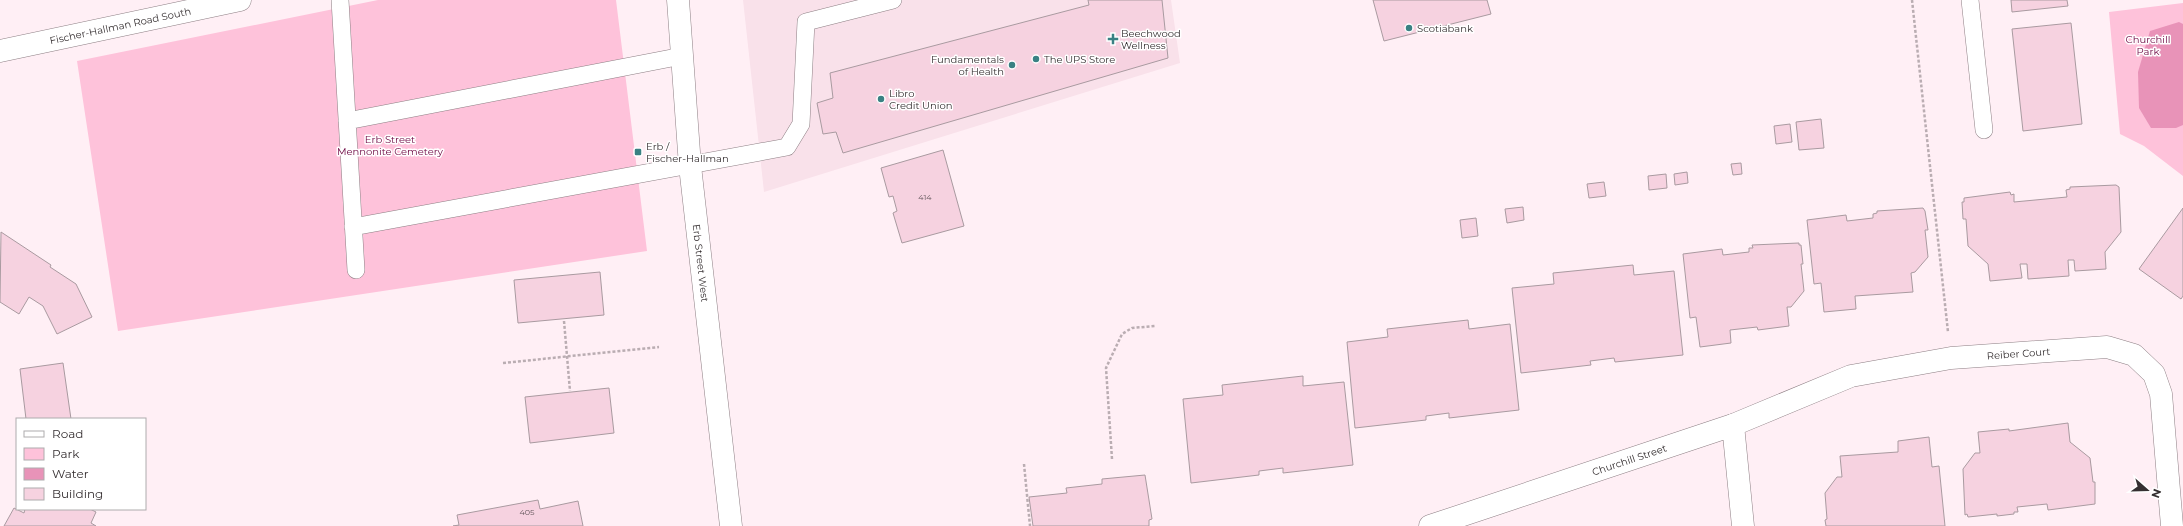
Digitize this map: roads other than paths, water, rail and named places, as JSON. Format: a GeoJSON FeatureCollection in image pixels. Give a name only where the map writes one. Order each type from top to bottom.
{"type":"FeatureCollection","features":[{"type":"Feature","properties":{"kind":"street","name":"Fischer-Hallman Road South"},"geometry":{"type":"LineString","coordinates":[[0,51],[240,0]]}},
{"type":"Feature","properties":{"kind":"street","name":"Erb Street West"},"geometry":{"type":"LineString","coordinates":[[678,0],[690,166],[731,526]]}},
{"type":"Feature","properties":{"kind":"street","name":"Reiber Court"},"geometry":{"type":"LineString","coordinates":[[1733,425],[1851,376],[1951,358],[2107,347],[2134,355],[2154,374],[2161,394],[2172,526]]}},
{"type":"Feature","properties":{"kind":"street","name":"Churchill Street"},"geometry":{"type":"LineString","coordinates":[[1430,526],[1733,425]]}},
{"type":"Feature","properties":{"kind":"street"},"geometry":{"type":"LineString","coordinates":[[1733,425],[1743,526]]}},
{"type":"Feature","properties":{"kind":"lane"},"geometry":{"type":"LineString","coordinates":[[340,0],[356,270]]}},
{"type":"Feature","properties":{"kind":"lane"},"geometry":{"type":"LineString","coordinates":[[353,227],[787,147],[801,124],[806,22],[894,0]]}},
{"type":"Feature","properties":{"kind":"lane"},"geometry":{"type":"LineString","coordinates":[[1970,0],[1984,130]]}},
{"type":"Feature","properties":{"kind":"lane"},"geometry":{"type":"LineString","coordinates":[[347,121],[682,56]]}},
{"type":"Feature","properties":{"kind":"water"},"geometry":{"type":"Polygon","coordinates":[[[2179,22],[2183,24],[2183,125],[2176,128],[2151,128],[2139,108],[2138,72],[2150,31],[2179,22]]]}},
{"type":"Feature","properties":{"kind":"place","name":"Scotiabank"},"geometry":{"type":"Point","coordinates":[1409,28]}},
{"type":"Feature","properties":{"kind":"place","name":"Beechwood Wellness"},"geometry":{"type":"Point","coordinates":[1113,39]}},
{"type":"Feature","properties":{"kind":"place","name":"The UPS Store"},"geometry":{"type":"Point","coordinates":[1036,59]}},
{"type":"Feature","properties":{"kind":"place","name":"Fundamentals of Health"},"geometry":{"type":"Point","coordinates":[1012,65]}},
{"type":"Feature","properties":{"kind":"place","name":"Libro Credit Union"},"geometry":{"type":"Point","coordinates":[881,99]}},
{"type":"Feature","properties":{"kind":"place","name":"Erb / Fischer-Hallman"},"geometry":{"type":"Point","coordinates":[638,152]}},
{"type":"Feature","properties":{"kind":"park label","name":"Churchill Park"},"geometry":{"type":"Point","coordinates":[2148,44]}},
{"type":"Feature","properties":{"kind":"park label","name":"Erb Street Mennonite Cemetery"},"geometry":{"type":"Point","coordinates":[390,144]}}]}
